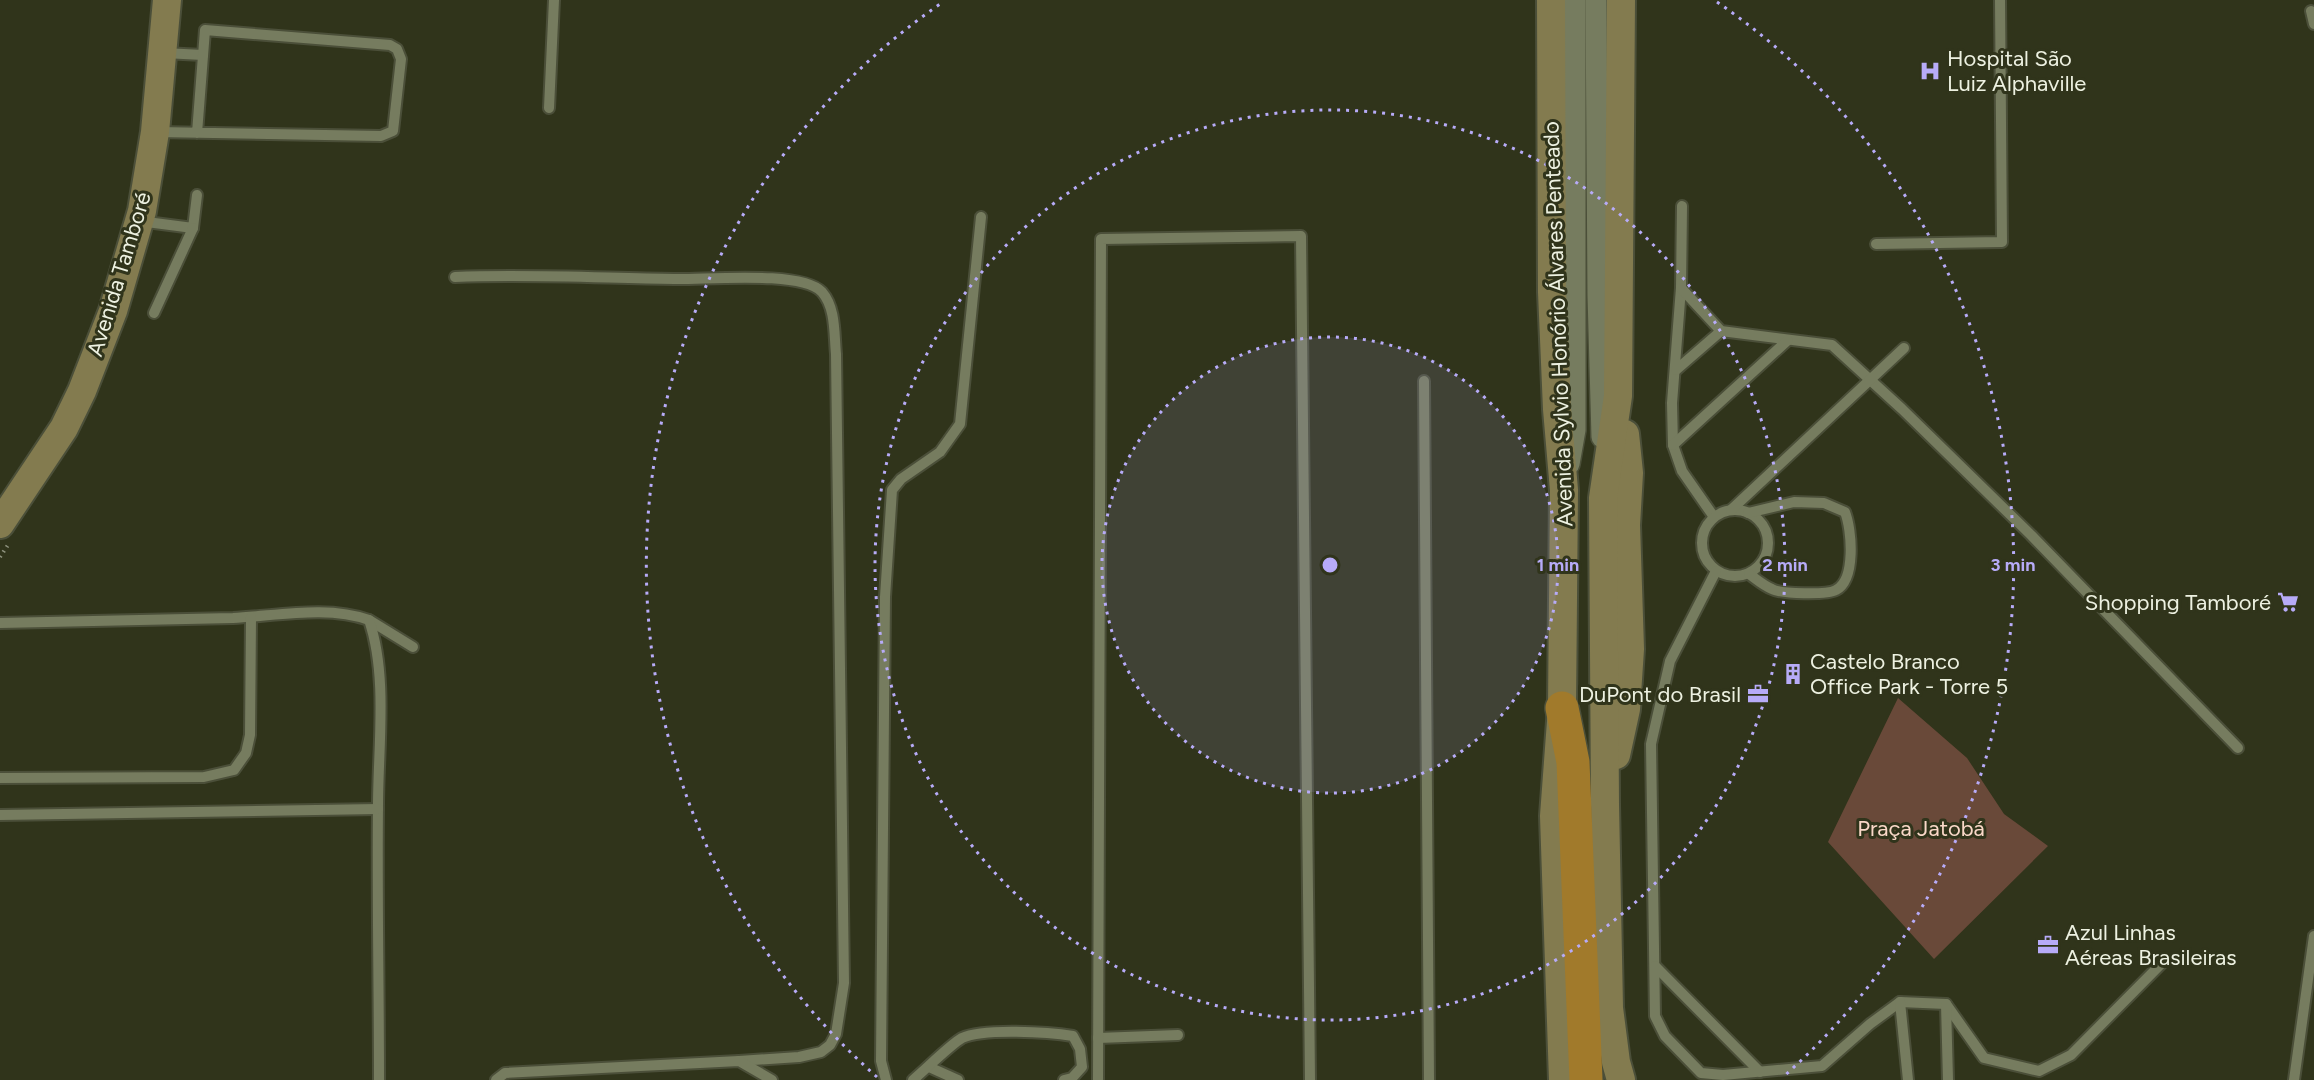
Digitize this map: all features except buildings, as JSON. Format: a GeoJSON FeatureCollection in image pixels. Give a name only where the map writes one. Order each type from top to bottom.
{"type":"FeatureCollection","features":[{"type":"Feature","properties":{"kind":"highway"},"geometry":{"type":"LineString","coordinates":[[1562,708],[1573,762],[1586,1080]]}},
{"type":"Feature","properties":{"kind":"street","name":"Avenida Tamboré"},"geometry":{"type":"LineString","coordinates":[[0,524],[58,436],[82,391],[113,311],[139,221],[155,132],[167,0]]}},
{"type":"Feature","properties":{"kind":"street","name":"Avenida Sylvio Honório Álvares Penteado"},"geometry":{"type":"LineString","coordinates":[[1551,0],[1552,292],[1557,409],[1564,490],[1562,708],[1554,816],[1563,1080]]}},
{"type":"Feature","properties":{"kind":"street"},"geometry":{"type":"LineString","coordinates":[[1564,490],[1575,430],[1575,0]]}},
{"type":"Feature","properties":{"kind":"street"},"geometry":{"type":"LineString","coordinates":[[1596,0],[1598,295],[1603,498]]}},
{"type":"Feature","properties":{"kind":"street","name":"Avenida Sylvio Honório Álvares Penteado"},"geometry":{"type":"LineString","coordinates":[[1621,1080],[1616,1062],[1609,1008],[1603,498],[1618,396],[1622,0]]}},
{"type":"Feature","properties":{"kind":"street"},"geometry":{"type":"LineString","coordinates":[[1605,804],[1626,710],[1630,650],[1626,525],[1629,473],[1627,443],[1618,396]]}},
{"type":"Feature","properties":{"kind":"lane"},"geometry":{"type":"LineString","coordinates":[[549,108],[554,0]]}},
{"type":"Feature","properties":{"kind":"lane"},"geometry":{"type":"LineString","coordinates":[[1876,244],[2002,242],[2000,0]]}},
{"type":"Feature","properties":{"kind":"lane"},"geometry":{"type":"LineString","coordinates":[[2311,11],[2314,24]]}},
{"type":"Feature","properties":{"kind":"lane"},"geometry":{"type":"LineString","coordinates":[[155,132],[197,133],[381,136],[393,132],[401,59],[397,49],[390,45],[205,30],[197,133]]}},
{"type":"Feature","properties":{"kind":"lane"},"geometry":{"type":"LineString","coordinates":[[162,52],[203,55]]}},
{"type":"Feature","properties":{"kind":"lane"},"geometry":{"type":"LineString","coordinates":[[154,313],[193,228],[197,195]]}},
{"type":"Feature","properties":{"kind":"lane"},"geometry":{"type":"LineString","coordinates":[[1682,206],[1681,288],[1672,403],[1673,445],[1682,471],[1714,517]]}},
{"type":"Feature","properties":{"kind":"lane"},"geometry":{"type":"LineString","coordinates":[[886,1080],[881,1061],[885,597],[892,490],[901,479],[940,452],[960,424],[981,217]]}},
{"type":"Feature","properties":{"kind":"lane"},"geometry":{"type":"LineString","coordinates":[[139,221],[193,228]]}},
{"type":"Feature","properties":{"kind":"lane"},"geometry":{"type":"LineString","coordinates":[[1098,1080],[1101,239],[1300,236],[1310,1080]]}},
{"type":"Feature","properties":{"kind":"lane"},"geometry":{"type":"LineString","coordinates":[[455,277],[541,274],[676,279],[737,277],[802,283],[822,291],[832,310],[836,354],[844,983],[836,1034],[830,1045],[821,1052],[799,1057],[505,1073],[496,1080]]}},
{"type":"Feature","properties":{"kind":"lane"},"geometry":{"type":"LineString","coordinates":[[1681,288],[1721,331],[1832,345],[2031,536],[2238,748]]}},
{"type":"Feature","properties":{"kind":"lane"},"geometry":{"type":"LineString","coordinates":[[1676,370],[1721,331]]}},
{"type":"Feature","properties":{"kind":"lane"},"geometry":{"type":"LineString","coordinates":[[1673,445],[1788,340]]}},
{"type":"Feature","properties":{"kind":"lane"},"geometry":{"type":"LineString","coordinates":[[1748,513],[1764,527],[1768,537],[1768,549],[1758,568],[1749,574],[1738,577],[1726,576],[1716,571],[1703,554],[1701,543],[1703,532],[1714,517],[1731,510],[1799,448],[1869,379],[1905,348]]}},
{"type":"Feature","properties":{"kind":"lane"},"geometry":{"type":"LineString","coordinates":[[1424,381],[1429,1080]]}},
{"type":"Feature","properties":{"kind":"lane"},"geometry":{"type":"LineString","coordinates":[[1731,510],[1748,513],[1794,502],[1824,503],[1845,512],[1849,522],[1851,551],[1846,581],[1836,591],[1800,594],[1773,590],[1749,574]]}},
{"type":"Feature","properties":{"kind":"lane"},"geometry":{"type":"LineString","coordinates":[[1716,571],[1670,661],[1651,744],[1655,1016],[1665,1036],[1701,1073],[1723,1076],[1822,1066],[1870,1024],[1900,1002],[1946,1004]]}},
{"type":"Feature","properties":{"kind":"lane"},"geometry":{"type":"LineString","coordinates":[[0,623],[328,613],[354,615],[369,620],[413,646]]}},
{"type":"Feature","properties":{"kind":"lane"},"geometry":{"type":"LineString","coordinates":[[0,778],[204,777],[234,770],[246,753],[249,735],[251,617]]}},
{"type":"Feature","properties":{"kind":"lane"},"geometry":{"type":"LineString","coordinates":[[369,620],[377,644],[378,664],[379,1080]]}},
{"type":"Feature","properties":{"kind":"lane"},"geometry":{"type":"LineString","coordinates":[[0,814],[378,809]]}},
{"type":"Feature","properties":{"kind":"lane"},"geometry":{"type":"LineString","coordinates":[[2294,1080],[2314,936]]}},
{"type":"Feature","properties":{"kind":"lane"},"geometry":{"type":"LineString","coordinates":[[1946,1004],[1984,1058],[2039,1071],[2071,1055],[2164,961]]}},
{"type":"Feature","properties":{"kind":"lane"},"geometry":{"type":"LineString","coordinates":[[1655,966],[1760,1072]]}},
{"type":"Feature","properties":{"kind":"lane"},"geometry":{"type":"LineString","coordinates":[[1900,1002],[1908,1080]]}},
{"type":"Feature","properties":{"kind":"lane"},"geometry":{"type":"LineString","coordinates":[[1946,1004],[1948,1080]]}},
{"type":"Feature","properties":{"kind":"lane"},"geometry":{"type":"LineString","coordinates":[[913,1080],[962,1038],[984,1033],[1072,1036],[1080,1049],[1082,1067],[1072,1078],[1064,1080]]}},
{"type":"Feature","properties":{"kind":"lane"},"geometry":{"type":"LineString","coordinates":[[1098,1038],[1178,1035]]}},
{"type":"Feature","properties":{"kind":"lane"},"geometry":{"type":"LineString","coordinates":[[738,1061],[772,1080]]}},
{"type":"Feature","properties":{"kind":"lane"},"geometry":{"type":"LineString","coordinates":[[929,1067],[958,1080]]}},
{"type":"Feature","properties":{"kind":"green space","name":"Praça Jatobá"},"geometry":{"type":"Polygon","coordinates":[[[1898,698],[1967,758],[2004,814],[2048,846],[1934,959],[1828,842],[1898,698]]]}},
{"type":"Feature","properties":{"kind":"place","name":"Hospital São Luiz Alphaville"},"geometry":{"type":"Point","coordinates":[1930,71]}},
{"type":"Feature","properties":{"kind":"place","name":"Shopping Tamboré"},"geometry":{"type":"Point","coordinates":[2288,602]}},
{"type":"Feature","properties":{"kind":"place","name":"Castelo Branco Office Park - Torre 5"},"geometry":{"type":"Point","coordinates":[1793,674]}},
{"type":"Feature","properties":{"kind":"place","name":"DuPont do Brasil"},"geometry":{"type":"Point","coordinates":[1758,694]}},
{"type":"Feature","properties":{"kind":"place","name":"Azul Linhas Aéreas Brasileiras"},"geometry":{"type":"Point","coordinates":[2048,945]}}]}
